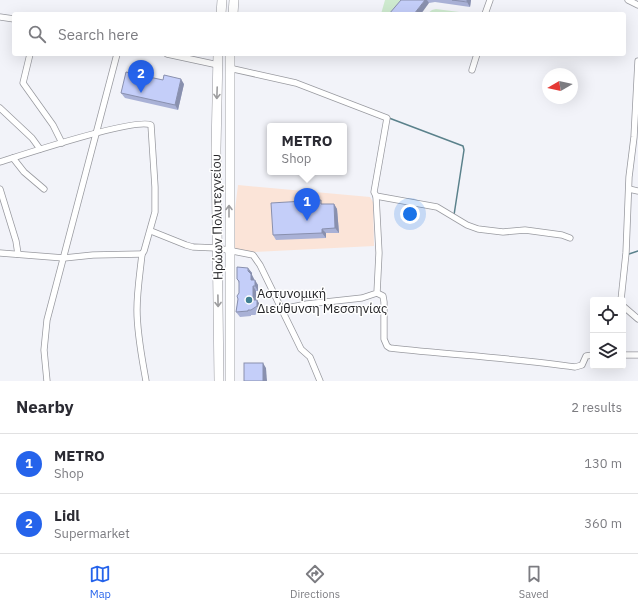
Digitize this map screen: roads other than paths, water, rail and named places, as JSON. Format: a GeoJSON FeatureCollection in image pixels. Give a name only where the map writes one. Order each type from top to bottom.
{"type":"FeatureCollection","features":[{"type":"Feature","properties":{"kind":"main road"},"geometry":{"type":"LineString","coordinates":[[221,12],[222,0]]}},
{"type":"Feature","properties":{"kind":"main road"},"geometry":{"type":"LineString","coordinates":[[233,12],[234,0]]}},
{"type":"Feature","properties":{"kind":"main road","name":"Ηρώων Πολυτεχνείου"},"geometry":{"type":"LineString","coordinates":[[218,56],[216,148],[218,381]]}},
{"type":"Feature","properties":{"kind":"main road","name":"Ηρώων Πολυτεχνείου"},"geometry":{"type":"LineString","coordinates":[[230,56],[230,381]]}},
{"type":"Feature","properties":{"kind":"street"},"geometry":{"type":"LineString","coordinates":[[486,12],[490,0]]}},
{"type":"Feature","properties":{"kind":"street"},"geometry":{"type":"LineString","coordinates":[[628,0],[638,5]]}},
{"type":"Feature","properties":{"kind":"street"},"geometry":{"type":"LineString","coordinates":[[0,17],[12,20]]}},
{"type":"Feature","properties":{"kind":"street"},"geometry":{"type":"LineString","coordinates":[[30,56],[23,83],[53,125],[62,143]]}},
{"type":"Feature","properties":{"kind":"street"},"geometry":{"type":"LineString","coordinates":[[47,381],[44,350],[48,314],[116,56]]}},
{"type":"Feature","properties":{"kind":"street"},"geometry":{"type":"LineString","coordinates":[[176,56],[218,66]]}},
{"type":"Feature","properties":{"kind":"street"},"geometry":{"type":"LineString","coordinates":[[472,70],[476,56]]}},
{"type":"Feature","properties":{"kind":"street"},"geometry":{"type":"LineString","coordinates":[[621,297],[626,255],[630,167],[634,130],[638,61]]}},
{"type":"Feature","properties":{"kind":"street"},"geometry":{"type":"LineString","coordinates":[[229,68],[296,83],[387,118],[374,192],[376,196],[379,253],[377,293]]}},
{"type":"Feature","properties":{"kind":"street"},"geometry":{"type":"LineString","coordinates":[[0,108],[32,138],[40,149]]}},
{"type":"Feature","properties":{"kind":"street"},"geometry":{"type":"LineString","coordinates":[[0,162],[40,149],[96,134],[141,124],[148,124],[152,126],[156,200],[155,212],[142,254],[137,311],[139,340],[146,381]]}},
{"type":"Feature","properties":{"kind":"street"},"geometry":{"type":"LineString","coordinates":[[13,158],[24,172],[44,189]]}},
{"type":"Feature","properties":{"kind":"street"},"geometry":{"type":"LineString","coordinates":[[0,189],[16,241],[18,254]]}},
{"type":"Feature","properties":{"kind":"street"},"geometry":{"type":"LineString","coordinates":[[629,189],[638,191]]}},
{"type":"Feature","properties":{"kind":"street"},"geometry":{"type":"LineString","coordinates":[[376,196],[437,207],[467,225],[478,229],[503,232],[525,230],[562,235],[570,238]]}},
{"type":"Feature","properties":{"kind":"street"},"geometry":{"type":"LineString","coordinates":[[150,231],[193,247],[217,248],[253,255],[260,265],[301,349],[310,356],[320,381]]}},
{"type":"Feature","properties":{"kind":"street"},"geometry":{"type":"LineString","coordinates":[[0,253],[64,258],[93,255],[142,254]]}},
{"type":"Feature","properties":{"kind":"street"},"geometry":{"type":"LineString","coordinates":[[282,309],[307,304],[362,298],[377,293],[383,296],[384,339],[387,346],[390,348],[532,361],[575,367],[582,365],[586,356],[590,355]]}},
{"type":"Feature","properties":{"kind":"street"},"geometry":{"type":"LineString","coordinates":[[626,309],[638,319]]}},
{"type":"Feature","properties":{"kind":"street"},"geometry":{"type":"LineString","coordinates":[[626,355],[638,355]]}},
{"type":"Feature","properties":{"kind":"waterway"},"geometry":{"type":"LineString","coordinates":[[389,118],[463,146],[464,150],[454,215]]}},
{"type":"Feature","properties":{"kind":"waterway"},"geometry":{"type":"LineString","coordinates":[[629,254],[638,251]]}},
{"type":"Feature","properties":{"kind":"place","name":"Lidl"},"geometry":{"type":"Point","coordinates":[141,93]}},
{"type":"Feature","properties":{"kind":"place","name":"METRO"},"geometry":{"type":"Point","coordinates":[307,221]}},
{"type":"Feature","properties":{"kind":"place","name":"Αστυνομική Διεύθυνση Μεσσηνίας"},"geometry":{"type":"Point","coordinates":[249,300]}}]}
